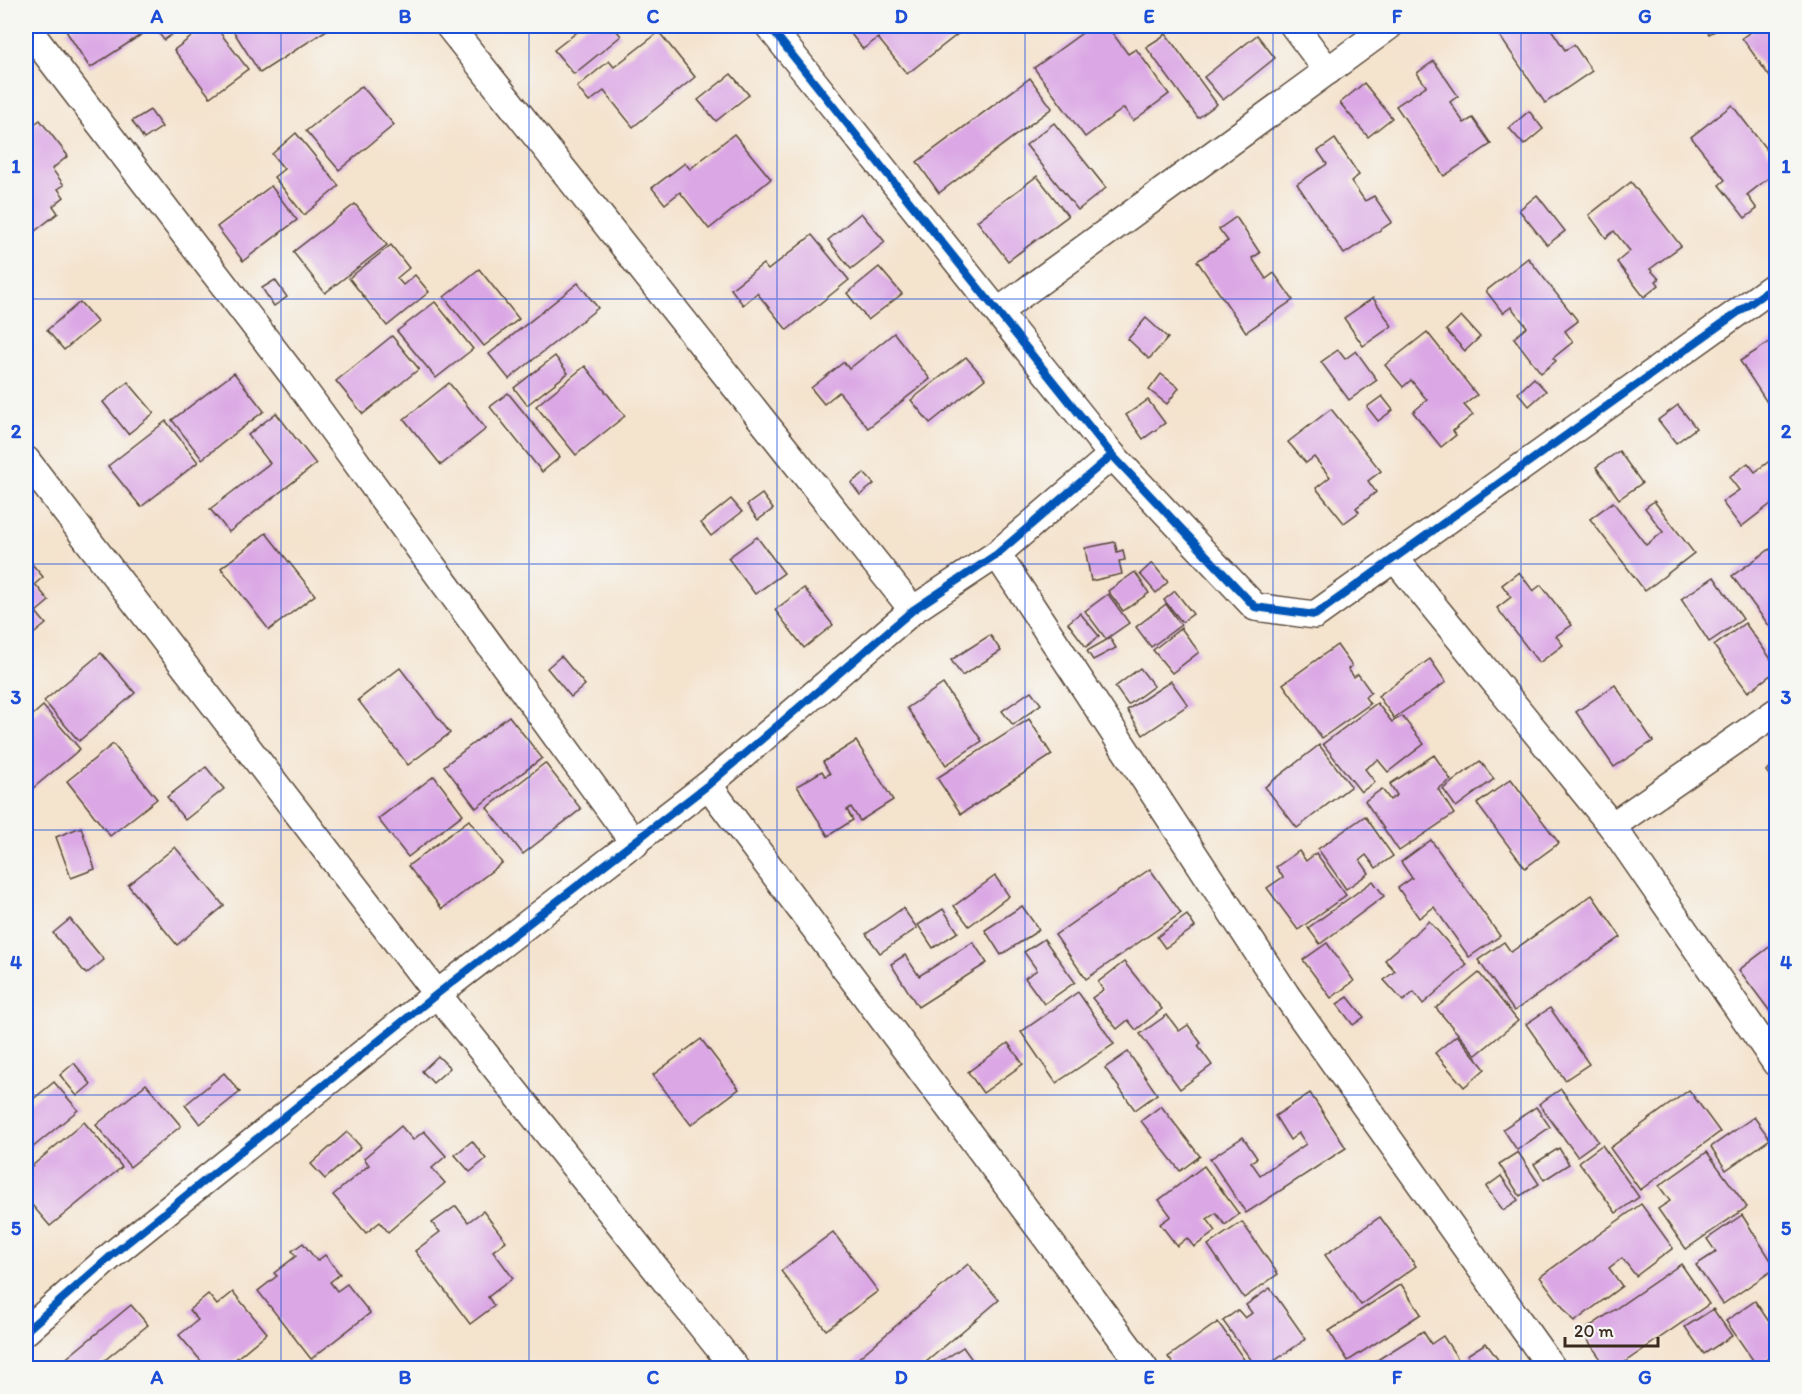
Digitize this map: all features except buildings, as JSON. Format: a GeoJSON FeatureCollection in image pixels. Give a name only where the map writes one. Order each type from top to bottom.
{"type":"FeatureCollection","features":[{"type":"Feature","properties":{"kind":"street"},"geometry":{"type":"LineString","coordinates":[[449,26],[913,610]]}},
{"type":"Feature","properties":{"kind":"street"},"geometry":{"type":"LineString","coordinates":[[769,26],[999,310],[1112,455],[1255,607],[1315,615],[1396,560],[1776,285]]}},
{"type":"Feature","properties":{"kind":"street"},"geometry":{"type":"LineString","coordinates":[[1294,26],[1328,71]]}},
{"type":"Feature","properties":{"kind":"street"},"geometry":{"type":"LineString","coordinates":[[999,310],[1389,26]]}},
{"type":"Feature","properties":{"kind":"street"},"geometry":{"type":"LineString","coordinates":[[26,27],[292,374],[635,844]]}},
{"type":"Feature","properties":{"kind":"street"},"geometry":{"type":"LineString","coordinates":[[26,1331],[112,1255],[437,994],[635,844],[708,785],[913,610],[997,554],[1112,455]]}},
{"type":"Feature","properties":{"kind":"street"},"geometry":{"type":"LineString","coordinates":[[26,460],[437,994],[735,1368]]}},
{"type":"Feature","properties":{"kind":"street"},"geometry":{"type":"LineString","coordinates":[[997,554],[1286,995],[1552,1368]]}},
{"type":"Feature","properties":{"kind":"street"},"geometry":{"type":"LineString","coordinates":[[1396,560],[1612,826],[1776,1063]]}},
{"type":"Feature","properties":{"kind":"street"},"geometry":{"type":"LineString","coordinates":[[1612,826],[1776,712]]}},
{"type":"Feature","properties":{"kind":"street"},"geometry":{"type":"LineString","coordinates":[[708,785],[1144,1368]]}},
{"type":"Feature","properties":{"kind":"cycle path"},"geometry":{"type":"LineString","coordinates":[[769,26],[1112,455],[1255,607],[1315,615],[1776,285]]}},
{"type":"Feature","properties":{"kind":"cycle path"},"geometry":{"type":"LineString","coordinates":[[26,1331],[112,1255],[437,994],[708,785],[913,610],[997,554],[1112,455]]}}]}
